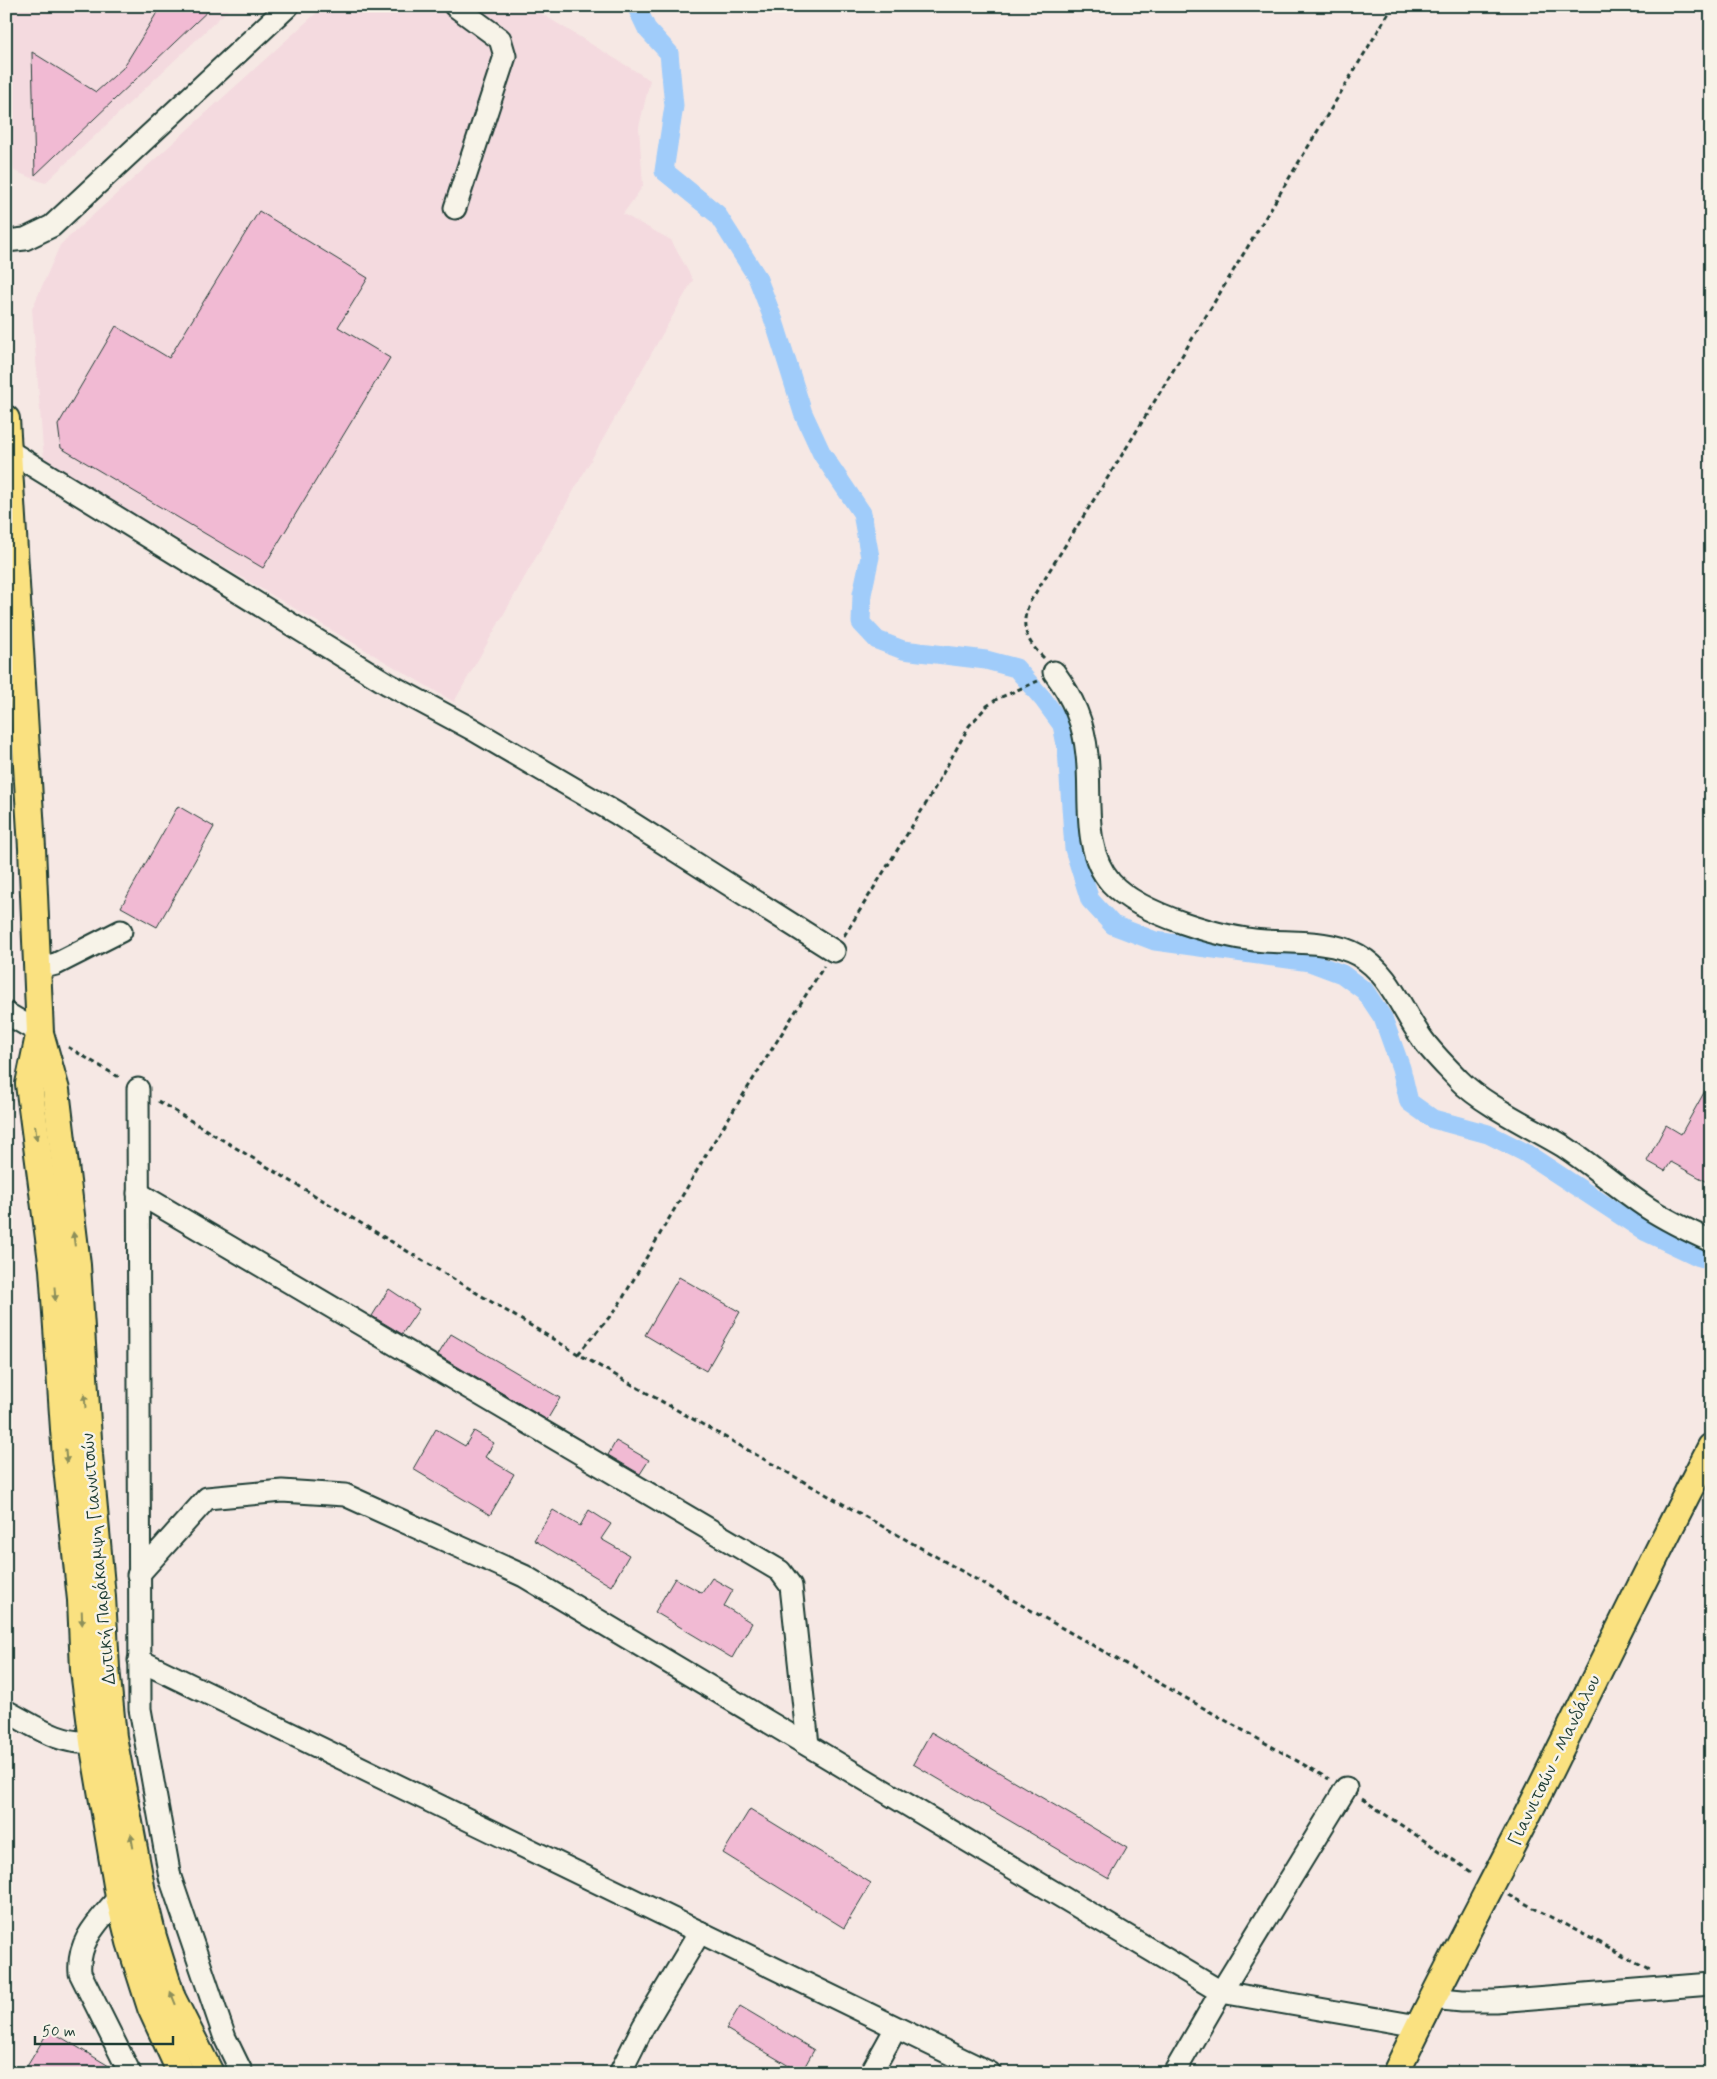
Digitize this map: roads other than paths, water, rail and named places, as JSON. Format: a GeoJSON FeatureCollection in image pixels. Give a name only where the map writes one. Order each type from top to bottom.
{"type":"FeatureCollection","features":[{"type":"Feature","properties":{"kind":"main road","name":"Δυτική Παράκαμψη Γιαννιτσών"},"geometry":{"type":"LineString","coordinates":[[6,419],[32,848],[40,1033],[56,1090],[77,1265],[89,1455],[113,1737],[142,1892],[153,1937],[172,1998],[210,2073]]}},
{"type":"Feature","properties":{"kind":"main road","name":"Δυτική Παράκαμψη Γιαννιτσών"},"geometry":{"type":"LineString","coordinates":[[40,1033],[30,1084],[53,1269],[66,1458],[81,1600],[84,1670],[93,1742],[119,1897],[143,1986],[181,2073]]}},
{"type":"Feature","properties":{"kind":"main road","name":"Γιαννιτσών - Μανδάλου"},"geometry":{"type":"LineString","coordinates":[[1396,2073],[1431,1998],[1491,1885],[1644,1577],[1711,1447]]}},
{"type":"Feature","properties":{"kind":"street"},"geometry":{"type":"LineString","coordinates":[[6,241],[25,239],[52,226],[288,6]]}},
{"type":"Feature","properties":{"kind":"street"},"geometry":{"type":"LineString","coordinates":[[455,6],[496,35],[504,46],[505,56],[455,208]]}},
{"type":"Feature","properties":{"kind":"street"},"geometry":{"type":"LineString","coordinates":[[9,451],[388,684],[472,729],[616,813],[834,951]]}},
{"type":"Feature","properties":{"kind":"street"},"geometry":{"type":"LineString","coordinates":[[1054,672],[1071,696],[1079,714],[1087,753],[1089,821],[1092,837],[1098,861],[1112,884],[1141,905],[1176,920],[1242,937],[1318,945],[1357,954],[1388,982],[1422,1039],[1461,1082],[1565,1148],[1648,1208],[1682,1228],[1711,1241]]}},
{"type":"Feature","properties":{"kind":"street"},"geometry":{"type":"LineString","coordinates":[[37,969],[56,964],[121,931]]}},
{"type":"Feature","properties":{"kind":"street"},"geometry":{"type":"LineString","coordinates":[[6,1013],[40,1033]]}},
{"type":"Feature","properties":{"kind":"street"},"geometry":{"type":"LineString","coordinates":[[138,1089],[138,1575],[140,1709],[170,1876],[225,2038],[242,2073]]}},
{"type":"Feature","properties":{"kind":"street"},"geometry":{"type":"LineString","coordinates":[[138,1193],[780,1571],[791,1586],[808,1745]]}},
{"type":"Feature","properties":{"kind":"street"},"geometry":{"type":"LineString","coordinates":[[138,1575],[207,1498],[282,1491],[345,1496],[524,1576],[1220,1992],[1418,2026]]}},
{"type":"Feature","properties":{"kind":"street"},"geometry":{"type":"LineString","coordinates":[[139,1660],[990,2073]]}},
{"type":"Feature","properties":{"kind":"street"},"geometry":{"type":"LineString","coordinates":[[6,1711],[61,1740],[72,1743],[93,1742]]}},
{"type":"Feature","properties":{"kind":"street"},"geometry":{"type":"LineString","coordinates":[[1174,2073],[1220,1992],[1346,1788]]}},
{"type":"Feature","properties":{"kind":"street"},"geometry":{"type":"LineString","coordinates":[[119,1897],[83,1945],[79,1960],[80,1973],[130,2073]]}},
{"type":"Feature","properties":{"kind":"street"},"geometry":{"type":"LineString","coordinates":[[620,2073],[643,2027],[700,1932]]}},
{"type":"Feature","properties":{"kind":"street"},"geometry":{"type":"LineString","coordinates":[[1431,1998],[1462,2001],[1496,2001],[1711,1984]]}},
{"type":"Feature","properties":{"kind":"street"},"geometry":{"type":"LineString","coordinates":[[871,2073],[896,2028]]}},
{"type":"Feature","properties":{"kind":"waterway"},"geometry":{"type":"LineString","coordinates":[[636,6],[647,29],[669,53],[674,106],[664,171],[717,214],[757,277],[774,321],[803,413],[822,454],[862,513],[870,557],[862,594],[861,623],[877,640],[903,650],[986,660],[1016,668],[1043,699],[1062,725],[1067,750],[1074,849],[1090,900],[1113,925],[1155,941],[1310,962],[1342,974],[1365,991],[1383,1018],[1401,1068],[1409,1102],[1433,1119],[1488,1134],[1524,1152],[1646,1232],[1697,1256],[1711,1260]]}}]}
